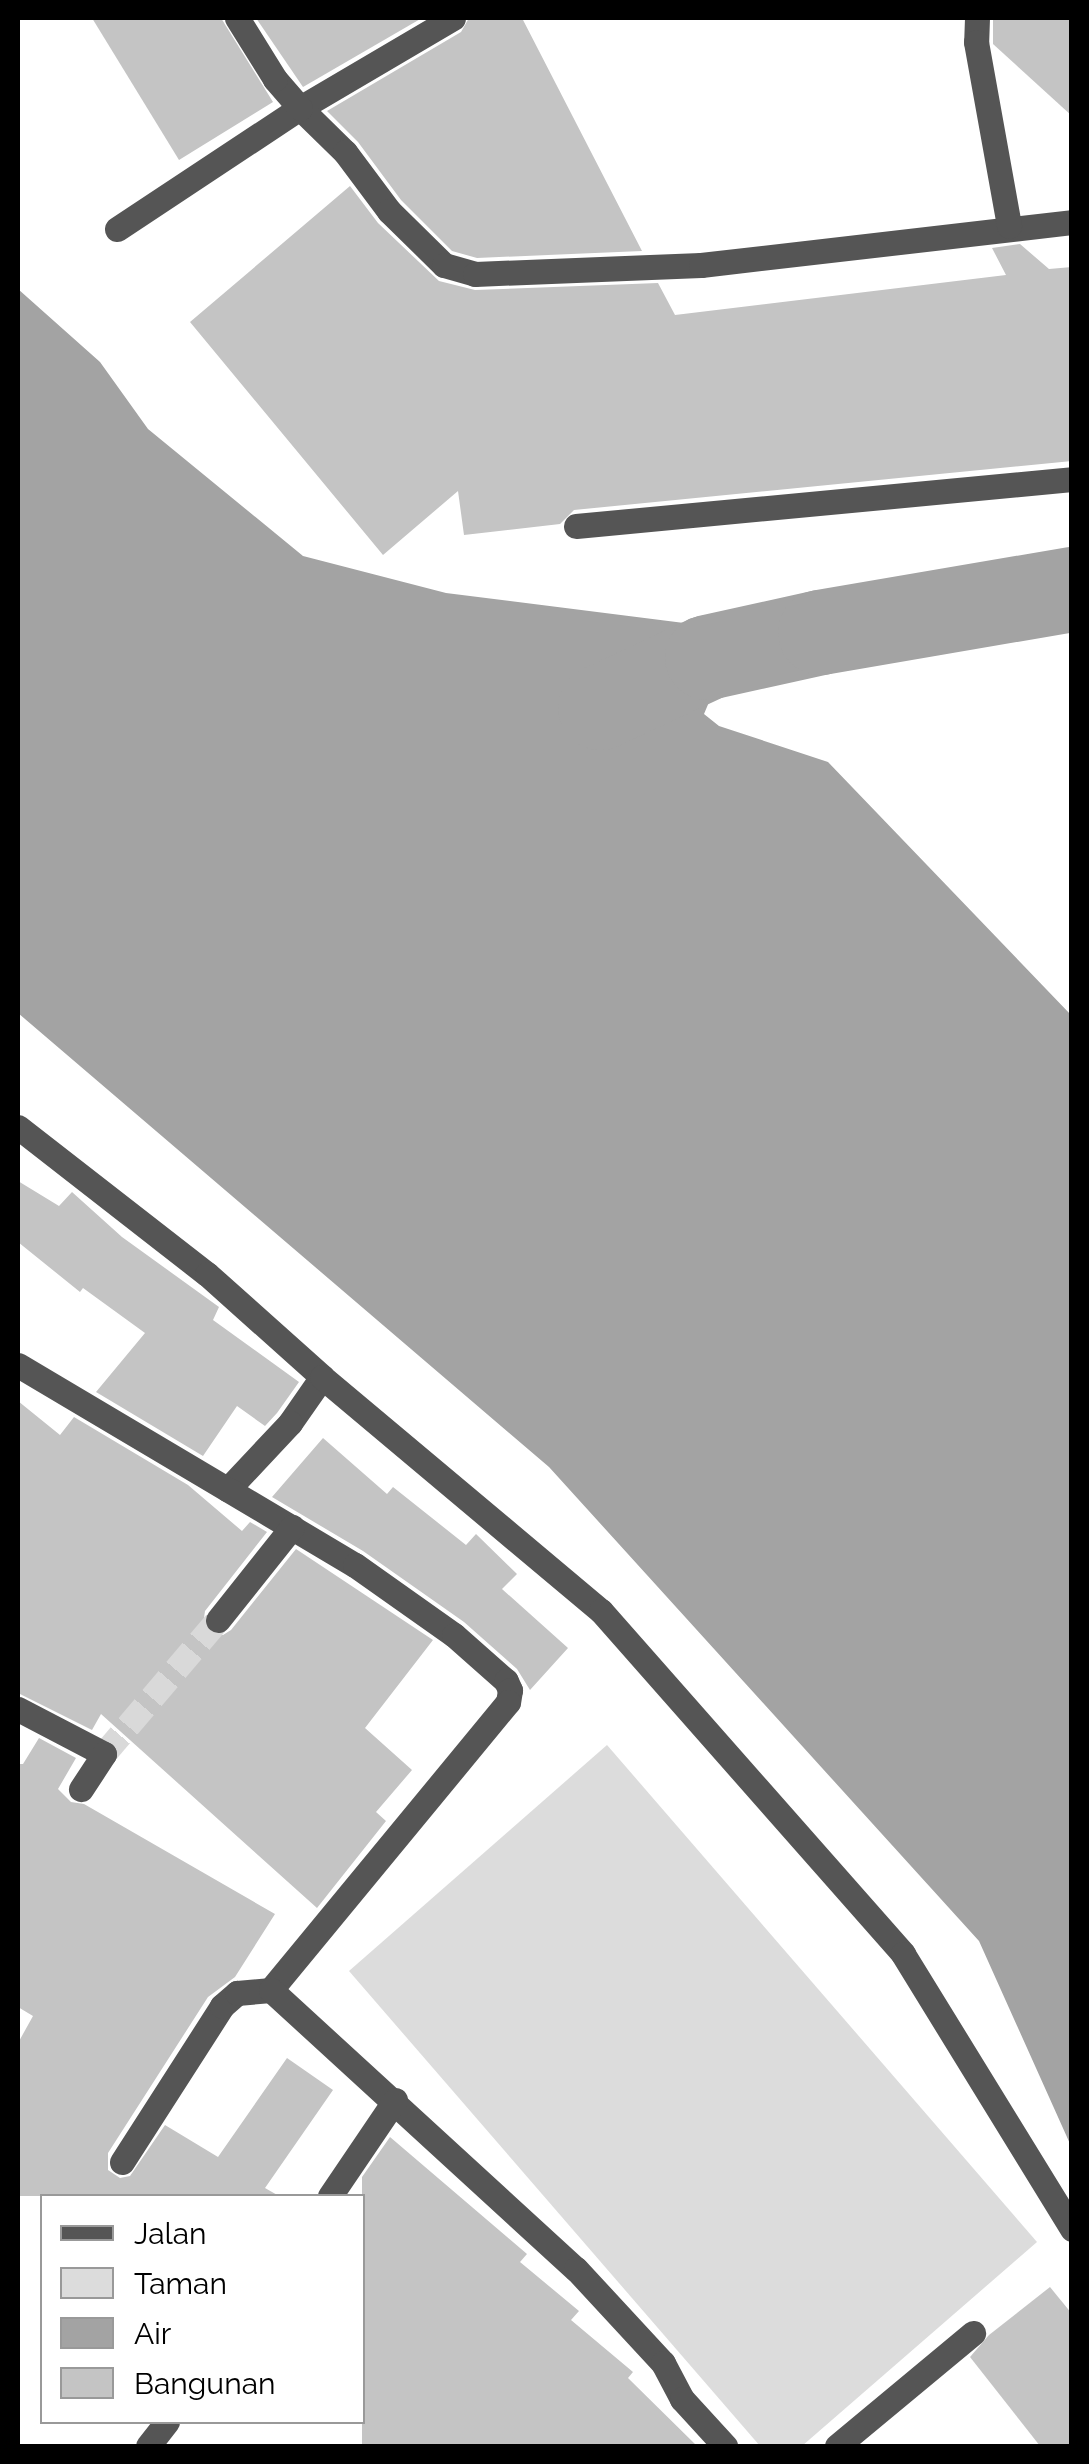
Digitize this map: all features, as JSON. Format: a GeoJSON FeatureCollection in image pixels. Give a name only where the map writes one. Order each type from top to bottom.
{"type":"FeatureCollection","features":[{"type":"Feature","properties":{"kind":"street"},"geometry":{"type":"LineString","coordinates":[[237,18],[275,78],[345,152],[390,210],[444,265],[475,274],[701,264],[1009,226],[1072,222]]}},
{"type":"Feature","properties":{"kind":"street"},"geometry":{"type":"LineString","coordinates":[[117,229],[300,108],[453,18]]}},
{"type":"Feature","properties":{"kind":"street"},"geometry":{"type":"LineString","coordinates":[[977,18],[976,42],[1009,226]]}},
{"type":"Feature","properties":{"kind":"street"},"geometry":{"type":"LineString","coordinates":[[576,526],[1072,478]]}},
{"type":"Feature","properties":{"kind":"street"},"geometry":{"type":"LineString","coordinates":[[18,1126],[207,1274],[322,1377],[601,1611],[890,1939],[1072,2229]]}},
{"type":"Feature","properties":{"kind":"street"},"geometry":{"type":"LineString","coordinates":[[18,1365],[228,1488],[410,1602],[506,1681],[510,1690],[508,1702],[271,1990],[236,1993],[222,2006],[122,2162]]}},
{"type":"Feature","properties":{"kind":"street"},"geometry":{"type":"LineString","coordinates":[[228,1488],[290,1424],[322,1377]]}},
{"type":"Feature","properties":{"kind":"street"},"geometry":{"type":"LineString","coordinates":[[218,1620],[292,1528]]}},
{"type":"Feature","properties":{"kind":"street"},"geometry":{"type":"LineString","coordinates":[[19,1713],[104,1754],[80,1789]]}},
{"type":"Feature","properties":{"kind":"street"},"geometry":{"type":"LineString","coordinates":[[271,1990],[576,2269],[663,2363],[682,2398],[724,2446]]}},
{"type":"Feature","properties":{"kind":"street"},"geometry":{"type":"LineString","coordinates":[[331,2194],[395,2100]]}},
{"type":"Feature","properties":{"kind":"street"},"geometry":{"type":"LineString","coordinates":[[837,2446],[973,2333]]}},
{"type":"Feature","properties":{"kind":"street"},"geometry":{"type":"LineString","coordinates":[[148,2446],[164,2424]]}},
{"type":"Feature","properties":{"kind":"green space"},"geometry":{"type":"Polygon","coordinates":[[[607,1745],[1037,2242],[802,2446],[760,2446],[349,1971],[607,1745]]]}},
{"type":"Feature","properties":{"kind":"water"},"geometry":{"type":"Polygon","coordinates":[[[18,289],[100,362],[148,429],[303,556],[446,593],[692,624],[717,683],[704,714],[719,726],[828,762],[1071,1015],[1071,2146],[979,1941],[549,1467],[18,1013],[18,289]]]}},
{"type":"Feature","properties":{"kind":"building"},"geometry":{"type":"Polygon","coordinates":[[[92,18],[221,18],[273,102],[179,160],[92,18]]]}},
{"type":"Feature","properties":{"kind":"building"},"geometry":{"type":"Polygon","coordinates":[[[256,18],[422,18],[303,87],[256,18]]]}},
{"type":"Feature","properties":{"kind":"building"},"geometry":{"type":"Polygon","coordinates":[[[469,18],[522,18],[642,251],[477,258],[452,251],[401,200],[358,142],[327,111],[461,32],[469,18]]]}},
{"type":"Feature","properties":{"kind":"building"},"geometry":{"type":"Polygon","coordinates":[[[993,18],[1072,18],[1072,116],[993,44],[993,18]]]}},
{"type":"Feature","properties":{"kind":"building"},"geometry":{"type":"Polygon","coordinates":[[[350,186],[378,223],[439,281],[475,290],[658,283],[675,315],[1006,275],[992,248],[1020,244],[1049,269],[1072,267],[1072,461],[574,510],[560,524],[464,535],[458,491],[383,555],[190,322],[350,186]]]}},
{"type":"Feature","properties":{"kind":"building"},"geometry":{"type":"Polygon","coordinates":[[[18,1181],[59,1206],[72,1192],[122,1237],[219,1307],[213,1320],[299,1382],[265,1426],[237,1406],[203,1456],[96,1392],[145,1333],[83,1288],[80,1292],[18,1242],[18,1181]]]}},
{"type":"Feature","properties":{"kind":"building"},"geometry":{"type":"Polygon","coordinates":[[[18,1401],[60,1435],[74,1417],[188,1485],[242,1531],[250,1522],[267,1532],[205,1611],[203,1625],[209,1633],[223,1635],[231,1630],[296,1549],[433,1640],[365,1728],[412,1770],[376,1812],[386,1821],[317,1908],[101,1714],[92,1730],[18,1693],[18,1401]]]}},
{"type":"Feature","properties":{"kind":"building"},"geometry":{"type":"Polygon","coordinates":[[[323,1438],[387,1494],[393,1487],[466,1545],[476,1534],[517,1574],[502,1589],[568,1648],[530,1690],[517,1669],[464,1622],[363,1551],[272,1497],[323,1438]]]}},
{"type":"Feature","properties":{"kind":"building"},"geometry":{"type":"Polygon","coordinates":[[[39,1738],[76,1758],[58,1789],[71,1802],[84,1804],[275,1914],[235,1977],[208,1997],[108,2153],[108,2170],[120,2178],[130,2176],[165,2125],[218,2157],[287,2058],[333,2090],[265,2188],[276,2194],[18,2196],[18,2043],[33,2016],[18,2007],[18,1764],[23,1764],[39,1738]]]}},
{"type":"Feature","properties":{"kind":"building"},"geometry":{"type":"Polygon","coordinates":[[[390,2137],[527,2254],[520,2262],[579,2311],[571,2320],[633,2372],[628,2378],[697,2446],[362,2446],[362,2177],[390,2137]]]}},
{"type":"Feature","properties":{"kind":"building"},"geometry":{"type":"Polygon","coordinates":[[[1050,2287],[1072,2314],[1072,2446],[1040,2446],[970,2357],[989,2335],[1050,2287]]]}},
{"type":"Feature","properties":{"kind":"waterway"},"geometry":{"type":"LineString","coordinates":[[600,707],[707,657],[820,632],[1072,589]]}},
{"type":"Feature","properties":{"kind":"tunnel"},"geometry":{"type":"LineString","coordinates":[[104,1754],[218,1620]]}}]}
